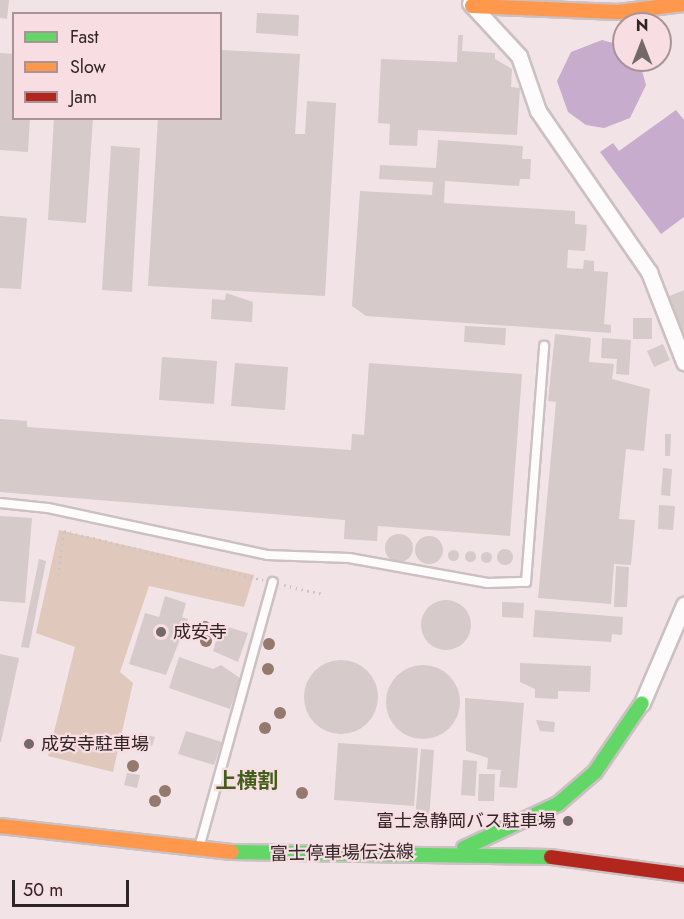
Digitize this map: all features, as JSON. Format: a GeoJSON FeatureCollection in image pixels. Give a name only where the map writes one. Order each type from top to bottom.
{"type":"FeatureCollection","features":[{"type":"Feature","properties":{"kind":"main road"},"geometry":{"type":"LineString","coordinates":[[470,3],[684,4]]}},
{"type":"Feature","properties":{"kind":"main road"},"geometry":{"type":"LineString","coordinates":[[456,851],[558,804],[595,772],[642,703]]}},
{"type":"Feature","properties":{"kind":"main road","name":"富士停車場伝法線"},"geometry":{"type":"LineString","coordinates":[[0,826],[199,849],[308,856],[456,851],[579,857],[684,875]]}},
{"type":"Feature","properties":{"kind":"street"},"geometry":{"type":"LineString","coordinates":[[470,3],[519,56],[538,111],[649,272],[684,362]]}},
{"type":"Feature","properties":{"kind":"street"},"geometry":{"type":"LineString","coordinates":[[642,703],[684,605]]}},
{"type":"Feature","properties":{"kind":"lane"},"geometry":{"type":"LineString","coordinates":[[0,503],[48,508],[267,555],[350,558],[488,583],[526,582],[544,346]]}},
{"type":"Feature","properties":{"kind":"lane"},"geometry":{"type":"LineString","coordinates":[[199,849],[273,582]]}},
{"type":"Feature","properties":{"kind":"path"},"geometry":{"type":"LineString","coordinates":[[58,575],[64,531],[323,594]]}},
{"type":"Feature","properties":{"kind":"shaded area"},"geometry":{"type":"Polygon","coordinates":[[[602,40],[612,43],[612,72],[642,72],[646,85],[630,118],[604,128],[586,125],[568,112],[557,81],[571,52],[602,40]]]}},
{"type":"Feature","properties":{"kind":"shaded area"},"geometry":{"type":"Polygon","coordinates":[[[676,110],[684,120],[684,217],[661,234],[600,152],[613,143],[619,151],[676,110]]]}},
{"type":"Feature","properties":{"kind":"shaded area"},"geometry":{"type":"Polygon","coordinates":[[[59,530],[254,575],[244,607],[149,586],[120,672],[133,683],[113,772],[48,756],[75,647],[36,633],[59,530]]]}},
{"type":"Feature","properties":{"kind":"building"},"geometry":{"type":"Polygon","coordinates":[[[0,0],[9,0],[7,19],[0,18],[0,0]]]}},
{"type":"Feature","properties":{"kind":"building"},"geometry":{"type":"Polygon","coordinates":[[[257,13],[299,15],[298,36],[256,33],[257,13]]]}},
{"type":"Feature","properties":{"kind":"building"},"geometry":{"type":"Polygon","coordinates":[[[458,35],[463,35],[462,51],[495,53],[495,59],[512,69],[511,87],[520,88],[517,135],[418,130],[417,146],[389,145],[390,124],[378,123],[381,59],[457,62],[458,35]]]}},
{"type":"Feature","properties":{"kind":"building"},"geometry":{"type":"Polygon","coordinates":[[[222,50],[300,54],[295,134],[305,134],[307,101],[336,103],[325,296],[148,286],[158,120],[222,120],[222,50]]]}},
{"type":"Feature","properties":{"kind":"building"},"geometry":{"type":"Polygon","coordinates":[[[0,53],[12,54],[12,120],[30,120],[28,152],[0,150],[0,53]]]}},
{"type":"Feature","properties":{"kind":"building"},"geometry":{"type":"Polygon","coordinates":[[[54,120],[93,120],[86,223],[48,220],[54,120]]]}},
{"type":"Feature","properties":{"kind":"building"},"geometry":{"type":"Polygon","coordinates":[[[438,140],[523,146],[522,159],[531,159],[530,179],[520,179],[519,186],[445,181],[444,203],[575,211],[575,224],[587,225],[585,251],[568,250],[567,268],[583,269],[584,260],[594,261],[594,271],[608,272],[604,324],[611,325],[611,333],[366,316],[352,306],[360,191],[432,195],[433,182],[379,179],[380,165],[436,168],[438,140]]]}},
{"type":"Feature","properties":{"kind":"building"},"geometry":{"type":"Polygon","coordinates":[[[111,146],[140,148],[132,292],[102,290],[111,146]]]}},
{"type":"Feature","properties":{"kind":"building"},"geometry":{"type":"Polygon","coordinates":[[[0,216],[27,218],[21,289],[0,288],[0,216]]]}},
{"type":"Feature","properties":{"kind":"building"},"geometry":{"type":"Polygon","coordinates":[[[684,290],[684,345],[665,298],[684,290]]]}},
{"type":"Feature","properties":{"kind":"building"},"geometry":{"type":"Polygon","coordinates":[[[226,293],[253,302],[252,322],[211,319],[212,299],[225,300],[226,293]]]}},
{"type":"Feature","properties":{"kind":"building"},"geometry":{"type":"Polygon","coordinates":[[[633,318],[652,318],[652,339],[633,339],[633,318]]]}},
{"type":"Feature","properties":{"kind":"building"},"geometry":{"type":"Polygon","coordinates":[[[465,326],[506,328],[505,345],[464,342],[465,326]]]}},
{"type":"Feature","properties":{"kind":"building"},"geometry":{"type":"Polygon","coordinates":[[[555,334],[591,338],[589,362],[614,364],[612,379],[650,389],[644,451],[626,449],[619,519],[635,520],[631,565],[614,564],[611,604],[538,598],[556,402],[548,401],[555,334]]]}},
{"type":"Feature","properties":{"kind":"building"},"geometry":{"type":"Polygon","coordinates":[[[602,338],[631,340],[629,375],[616,374],[617,359],[601,358],[602,338]]]}},
{"type":"Feature","properties":{"kind":"building"},"geometry":{"type":"Polygon","coordinates":[[[663,344],[670,360],[654,367],[647,351],[663,344]]]}},
{"type":"Feature","properties":{"kind":"building"},"geometry":{"type":"Polygon","coordinates":[[[162,357],[217,361],[214,404],[159,400],[162,357]]]}},
{"type":"Feature","properties":{"kind":"building"},"geometry":{"type":"Polygon","coordinates":[[[235,363],[288,367],[285,410],[231,406],[235,363]]]}},
{"type":"Feature","properties":{"kind":"building"},"geometry":{"type":"Polygon","coordinates":[[[369,363],[522,374],[510,536],[378,526],[377,541],[344,539],[345,520],[0,492],[0,419],[27,421],[27,427],[351,450],[352,434],[364,435],[369,363]]]}},
{"type":"Feature","properties":{"kind":"building"},"geometry":{"type":"Polygon","coordinates":[[[665,434],[671,434],[670,456],[665,456],[665,434]]]}},
{"type":"Feature","properties":{"kind":"building"},"geometry":{"type":"Polygon","coordinates":[[[663,468],[672,469],[670,496],[661,495],[663,468]]]}},
{"type":"Feature","properties":{"kind":"building"},"geometry":{"type":"Polygon","coordinates":[[[659,505],[675,506],[673,530],[658,529],[659,505]]]}},
{"type":"Feature","properties":{"kind":"building"},"geometry":{"type":"Polygon","coordinates":[[[0,516],[32,518],[25,603],[0,601],[0,516]]]}},
{"type":"Feature","properties":{"kind":"building"},"geometry":{"type":"Polygon","coordinates":[[[399,534],[409,538],[413,548],[409,558],[399,562],[389,558],[385,548],[389,538],[399,534]]]}},
{"type":"Feature","properties":{"kind":"building"},"geometry":{"type":"Polygon","coordinates":[[[429,536],[439,540],[443,550],[439,560],[429,564],[419,560],[415,550],[419,540],[429,536]]]}},
{"type":"Feature","properties":{"kind":"building"},"geometry":{"type":"Polygon","coordinates":[[[453,549],[459,555],[453,561],[447,555],[453,549]]]}},
{"type":"Feature","properties":{"kind":"building"},"geometry":{"type":"Polygon","coordinates":[[[505,549],[511,551],[513,557],[511,563],[505,565],[499,563],[497,557],[499,551],[505,549]]]}},
{"type":"Feature","properties":{"kind":"building"},"geometry":{"type":"Polygon","coordinates":[[[470,550],[476,556],[470,562],[464,556],[470,550]]]}},
{"type":"Feature","properties":{"kind":"building"},"geometry":{"type":"Polygon","coordinates":[[[486,551],[492,557],[486,563],[480,557],[486,551]]]}},
{"type":"Feature","properties":{"kind":"building"},"geometry":{"type":"Polygon","coordinates":[[[39,559],[46,561],[29,648],[21,647],[39,559]]]}},
{"type":"Feature","properties":{"kind":"building"},"geometry":{"type":"Polygon","coordinates":[[[616,566],[629,567],[627,607],[614,607],[616,566]]]}},
{"type":"Feature","properties":{"kind":"building","name":"成安寺"},"geometry":{"type":"Polygon","coordinates":[[[165,596],[186,603],[182,617],[188,619],[166,675],[129,664],[145,613],[159,617],[165,596]]]}},
{"type":"Feature","properties":{"kind":"building"},"geometry":{"type":"Polygon","coordinates":[[[446,600],[455,602],[466,611],[471,625],[469,634],[460,645],[446,650],[437,648],[426,639],[421,625],[423,616],[432,605],[446,600]]]}},
{"type":"Feature","properties":{"kind":"building"},"geometry":{"type":"Polygon","coordinates":[[[502,602],[524,603],[523,618],[502,617],[502,602]]]}},
{"type":"Feature","properties":{"kind":"building"},"geometry":{"type":"Polygon","coordinates":[[[535,610],[623,617],[622,635],[612,634],[611,642],[533,637],[535,610]]]}},
{"type":"Feature","properties":{"kind":"building"},"geometry":{"type":"Polygon","coordinates":[[[221,625],[248,633],[238,662],[213,651],[221,625]]]}},
{"type":"Feature","properties":{"kind":"building"},"geometry":{"type":"Polygon","coordinates":[[[0,654],[19,658],[1,742],[0,742],[0,654]]]}},
{"type":"Feature","properties":{"kind":"building"},"geometry":{"type":"Polygon","coordinates":[[[179,657],[213,669],[221,665],[240,678],[230,709],[169,688],[179,657]]]}},
{"type":"Feature","properties":{"kind":"building"},"geometry":{"type":"Polygon","coordinates":[[[334,660],[348,660],[362,666],[372,676],[378,690],[378,704],[372,718],[362,728],[348,734],[334,734],[320,728],[310,718],[304,704],[304,690],[310,676],[320,666],[334,660]]]}},
{"type":"Feature","properties":{"kind":"building"},"geometry":{"type":"Polygon","coordinates":[[[520,663],[591,666],[590,692],[558,691],[558,699],[535,698],[535,689],[520,682],[520,663]]]}},
{"type":"Feature","properties":{"kind":"building"},"geometry":{"type":"Polygon","coordinates":[[[416,665],[430,665],[444,671],[454,681],[460,695],[460,709],[454,723],[444,733],[430,739],[416,739],[402,733],[392,723],[386,709],[386,695],[392,681],[402,671],[416,665]]]}},
{"type":"Feature","properties":{"kind":"building"},"geometry":{"type":"Polygon","coordinates":[[[465,698],[524,703],[517,788],[499,787],[501,770],[487,769],[488,758],[466,751],[465,698]]]}},
{"type":"Feature","properties":{"kind":"building"},"geometry":{"type":"Polygon","coordinates":[[[536,720],[555,722],[554,732],[540,731],[536,720]]]}},
{"type":"Feature","properties":{"kind":"building"},"geometry":{"type":"Polygon","coordinates":[[[186,731],[222,742],[214,765],[178,754],[186,731]]]}},
{"type":"Feature","properties":{"kind":"building"},"geometry":{"type":"Polygon","coordinates":[[[140,733],[155,737],[152,746],[137,743],[140,733]]]}},
{"type":"Feature","properties":{"kind":"building"},"geometry":{"type":"Polygon","coordinates":[[[338,743],[418,748],[414,806],[334,800],[338,743]]]}},
{"type":"Feature","properties":{"kind":"building"},"geometry":{"type":"Polygon","coordinates":[[[421,749],[434,750],[429,820],[415,819],[421,749]]]}},
{"type":"Feature","properties":{"kind":"building"},"geometry":{"type":"Polygon","coordinates":[[[463,760],[477,761],[475,796],[461,795],[463,760]]]}},
{"type":"Feature","properties":{"kind":"building"},"geometry":{"type":"Polygon","coordinates":[[[127,773],[140,775],[137,788],[124,785],[127,773]]]}},
{"type":"Feature","properties":{"kind":"building"},"geometry":{"type":"Polygon","coordinates":[[[479,774],[495,774],[494,801],[478,801],[479,774]]]}},
{"type":"Feature","properties":{"kind":"traffic: fast"},"geometry":{"type":"LineString","coordinates":[[464,848],[558,804],[595,772],[642,703]]}},
{"type":"Feature","properties":{"kind":"traffic: fast"},"geometry":{"type":"LineString","coordinates":[[232,852],[551,857]]}},
{"type":"Feature","properties":{"kind":"traffic: slow"},"geometry":{"type":"LineString","coordinates":[[472,6],[618,12],[684,4]]}},
{"type":"Feature","properties":{"kind":"traffic: slow"},"geometry":{"type":"LineString","coordinates":[[0,826],[232,852]]}},
{"type":"Feature","properties":{"kind":"traffic: jam"},"geometry":{"type":"LineString","coordinates":[[551,857],[684,875]]}},
{"type":"Feature","properties":{"kind":"place","name":"成安寺"},"geometry":{"type":"Point","coordinates":[161,632]}},
{"type":"Feature","properties":{"kind":"place","name":"成安寺駐車場"},"geometry":{"type":"Point","coordinates":[29,744]}},
{"type":"Feature","properties":{"kind":"place","name":"富士急静岡バス駐車場"},"geometry":{"type":"Point","coordinates":[568,821]}},
{"type":"Feature","properties":{"kind":"district","name":"上横割"},"geometry":{"type":"Point","coordinates":[247,781]}}]}
